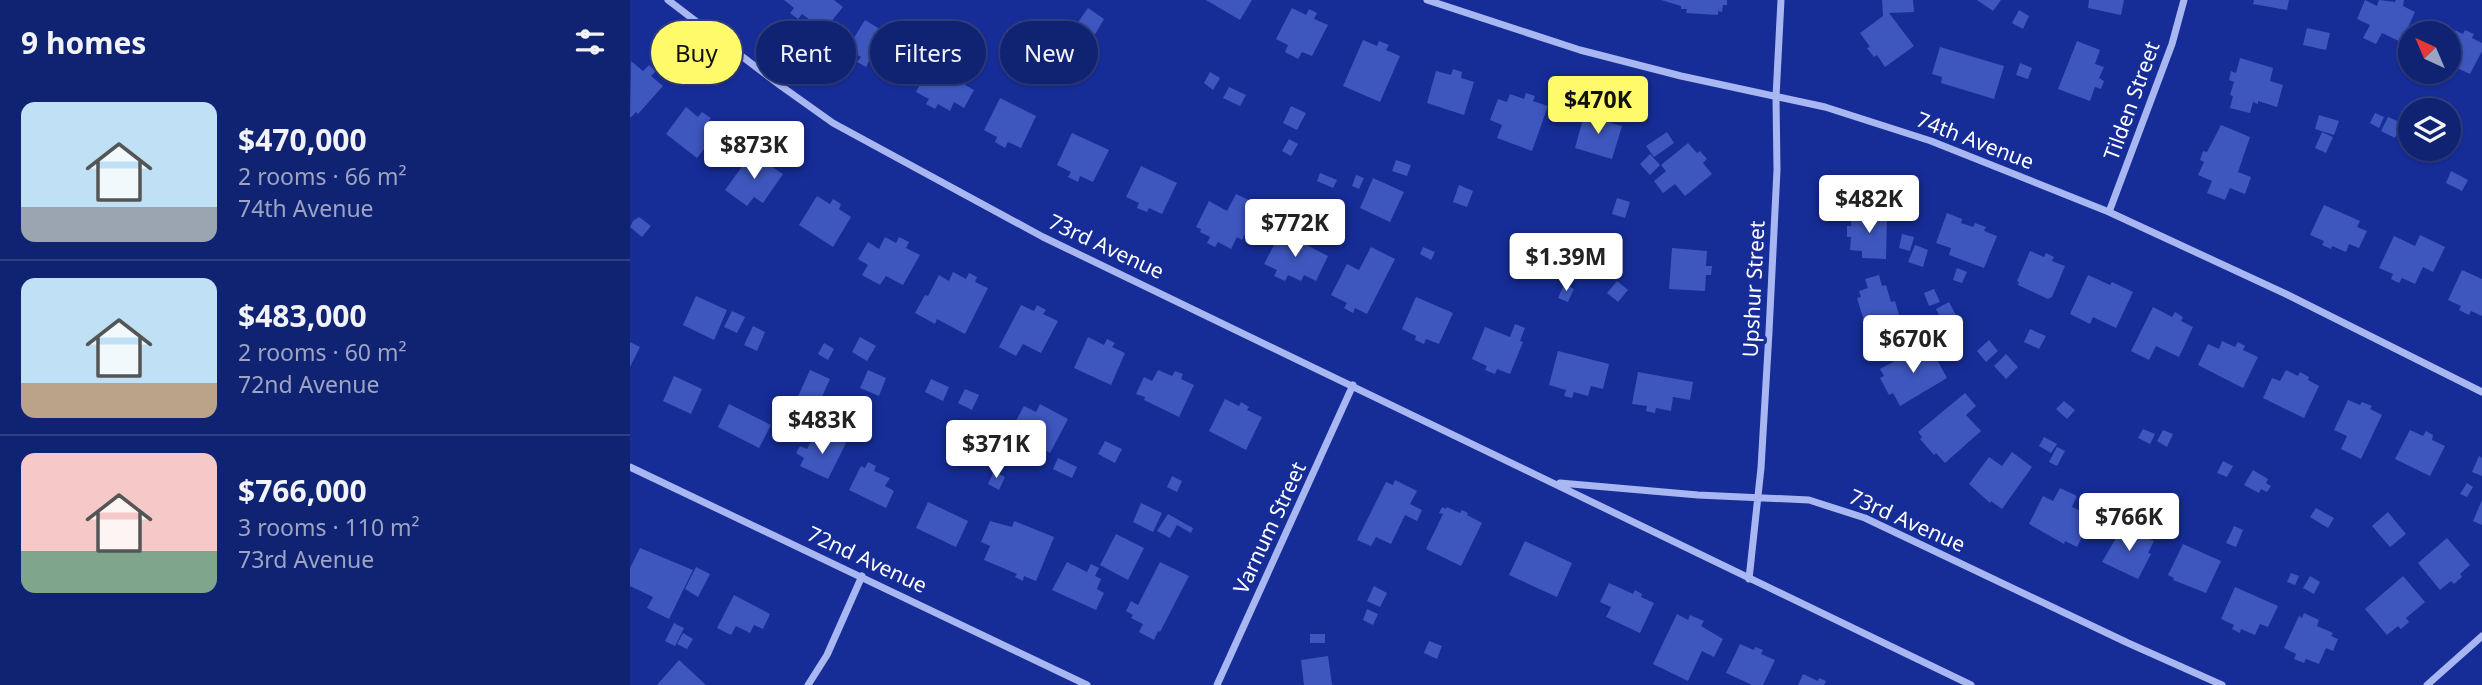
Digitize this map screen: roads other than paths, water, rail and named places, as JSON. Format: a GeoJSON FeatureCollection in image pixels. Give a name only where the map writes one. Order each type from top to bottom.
{"type":"FeatureCollection","features":[{"type":"Feature","properties":{"kind":"street","name":"73rd Avenue"},"geometry":{"type":"LineString","coordinates":[[668,0],[833,123],[1043,237],[1971,685]]}},
{"type":"Feature","properties":{"kind":"street","name":"74th Avenue"},"geometry":{"type":"LineString","coordinates":[[1427,0],[1580,50],[1681,76],[1825,107],[1931,141],[2109,212],[2286,294],[2482,391]]}},
{"type":"Feature","properties":{"kind":"street","name":"Upshur Street"},"geometry":{"type":"LineString","coordinates":[[1749,579],[1758,497],[1774,238],[1776,97],[1781,0]]}},
{"type":"Feature","properties":{"kind":"street","name":"Tilden Street"},"geometry":{"type":"LineString","coordinates":[[2109,212],[2163,69],[2184,0]]}},
{"type":"Feature","properties":{"kind":"street","name":"Varnum Street"},"geometry":{"type":"LineString","coordinates":[[1217,685],[1353,385]]}},
{"type":"Feature","properties":{"kind":"street","name":"72nd Avenue"},"geometry":{"type":"LineString","coordinates":[[630,467],[1087,685]]}},
{"type":"Feature","properties":{"kind":"street","name":"73rd Avenue"},"geometry":{"type":"LineString","coordinates":[[1553,482],[1698,495],[1809,500],[1865,518],[2222,685]]}},
{"type":"Feature","properties":{"kind":"street"},"geometry":{"type":"LineString","coordinates":[[808,685],[827,655],[862,576]]}},
{"type":"Feature","properties":{"kind":"street"},"geometry":{"type":"LineString","coordinates":[[2427,685],[2482,636]]}}]}
